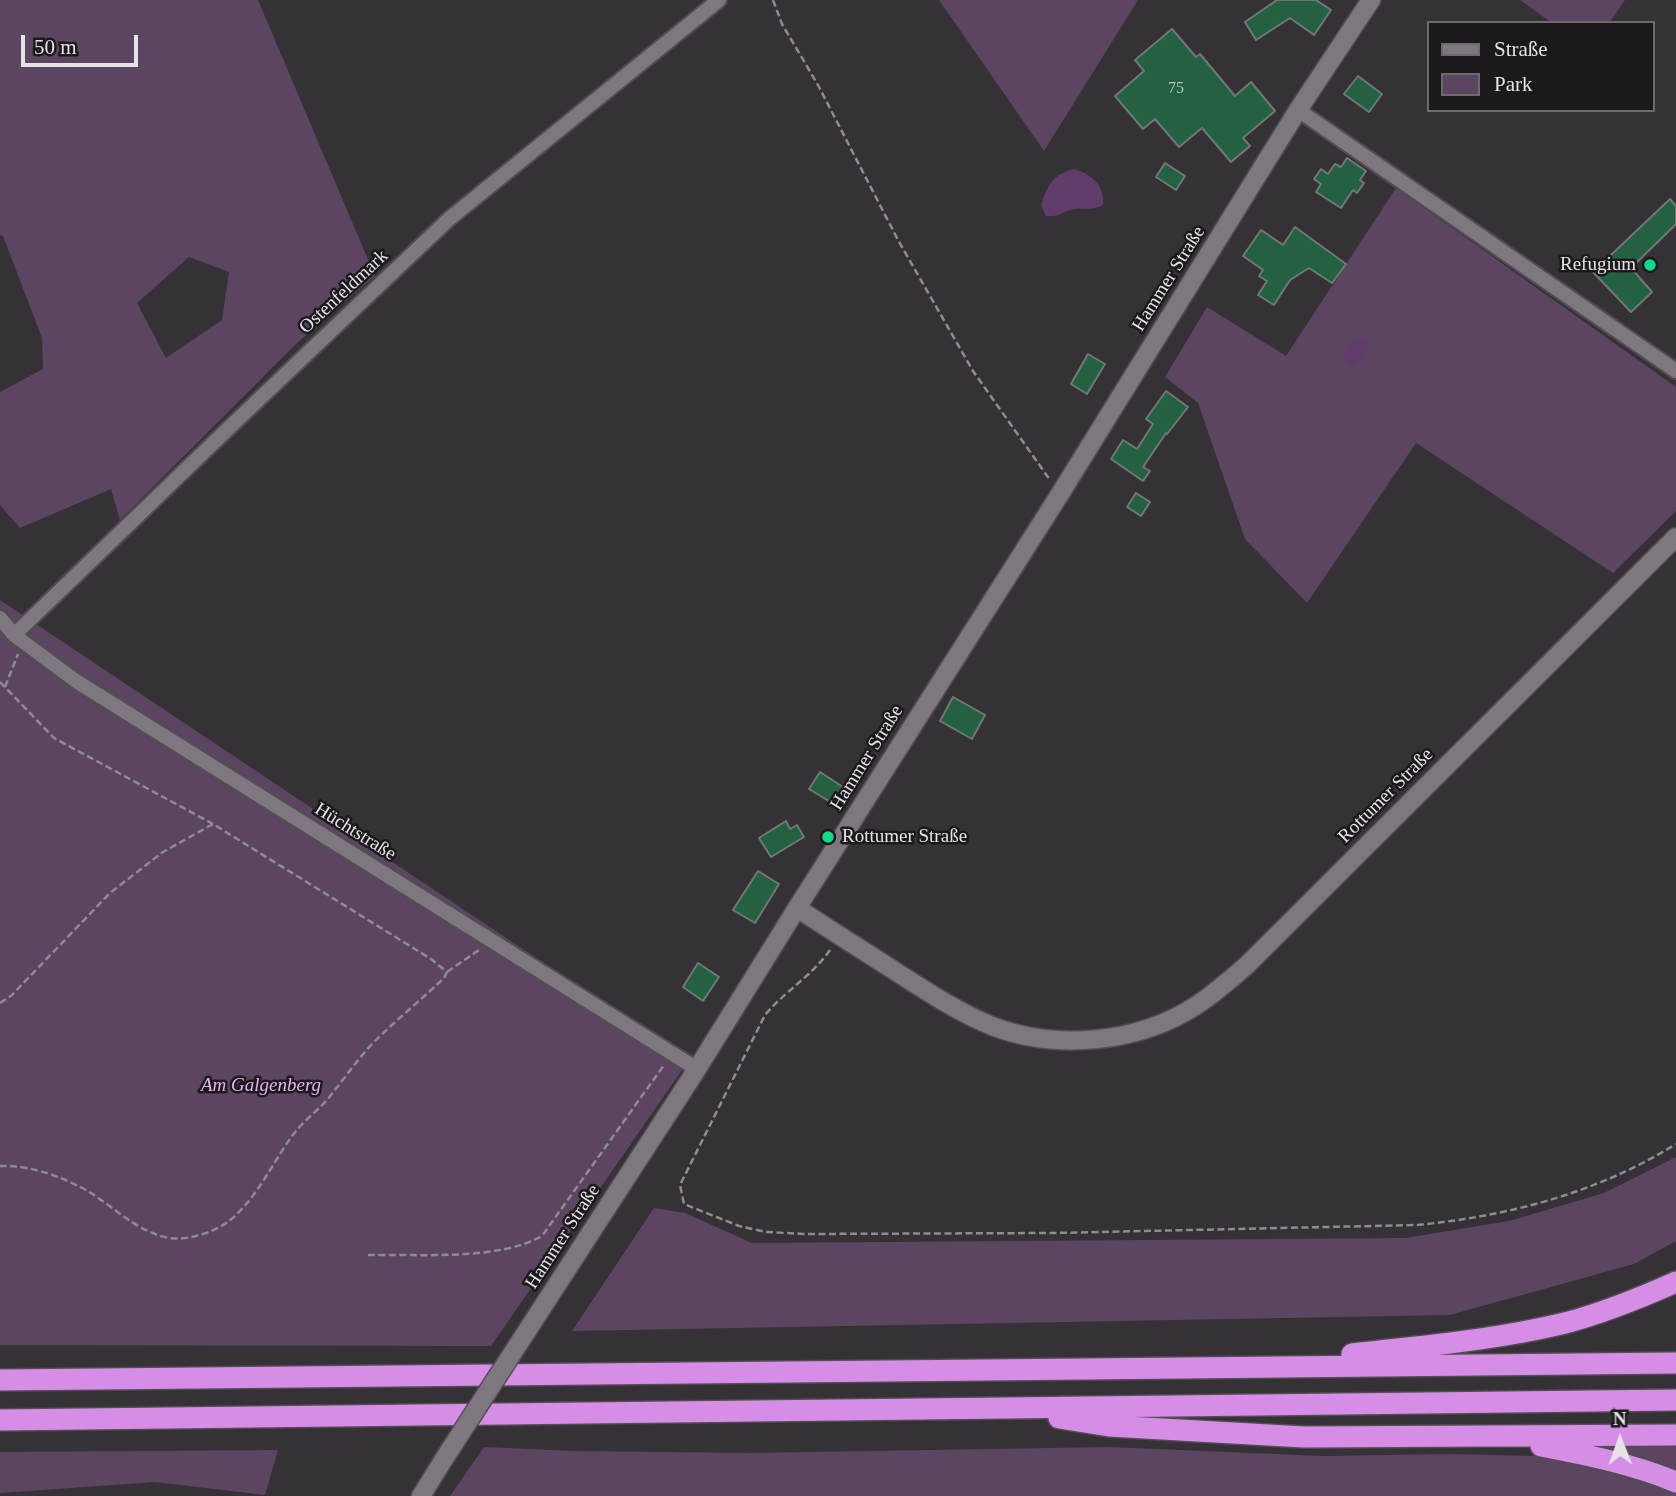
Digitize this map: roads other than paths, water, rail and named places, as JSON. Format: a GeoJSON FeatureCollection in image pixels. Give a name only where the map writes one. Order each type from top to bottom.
{"type":"FeatureCollection","features":[{"type":"Feature","properties":{"kind":"highway"},"geometry":{"type":"LineString","coordinates":[[1250,1367],[1505,1335],[1567,1322],[1630,1302],[1676,1282]]}},
{"type":"Feature","properties":{"kind":"highway"},"geometry":{"type":"LineString","coordinates":[[0,1380],[1676,1363]]}},
{"type":"Feature","properties":{"kind":"highway"},"geometry":{"type":"LineString","coordinates":[[0,1420],[1676,1400]]}},
{"type":"Feature","properties":{"kind":"highway"},"geometry":{"type":"LineString","coordinates":[[998,1408],[1110,1426],[1304,1437],[1676,1435]]}},
{"type":"Feature","properties":{"kind":"highway"},"geometry":{"type":"LineString","coordinates":[[1481,1436],[1594,1456],[1649,1471],[1676,1482]]}},
{"type":"Feature","properties":{"kind":"main road","name":"Hammer Straße"},"geometry":{"type":"LineString","coordinates":[[421,1496],[697,1069],[1060,494],[1298,110],[1371,0]]}},
{"type":"Feature","properties":{"kind":"main road","name":"Rottumer Straße"},"geometry":{"type":"LineString","coordinates":[[797,908],[942,1001],[992,1026],[1023,1035],[1061,1040],[1100,1039],[1135,1033],[1168,1021],[1196,1006],[1247,965],[1676,537]]}},
{"type":"Feature","properties":{"kind":"street","name":"Ostenfeldmark"},"geometry":{"type":"LineString","coordinates":[[19,638],[234,423],[449,219],[719,0]]}},
{"type":"Feature","properties":{"kind":"street"},"geometry":{"type":"LineString","coordinates":[[1298,110],[1676,371]]}},
{"type":"Feature","properties":{"kind":"street","name":"Hüchtstraße"},"geometry":{"type":"LineString","coordinates":[[0,618],[19,638],[76,681],[697,1069]]}},
{"type":"Feature","properties":{"kind":"place","name":"Refugium"},"geometry":{"type":"Point","coordinates":[1650,265]}},
{"type":"Feature","properties":{"kind":"place","name":"Rottumer Straße"},"geometry":{"type":"Point","coordinates":[828,837]}},
{"type":"Feature","properties":{"kind":"park label","name":"Am Galgenberg"},"geometry":{"type":"Point","coordinates":[261,1086]}}]}
